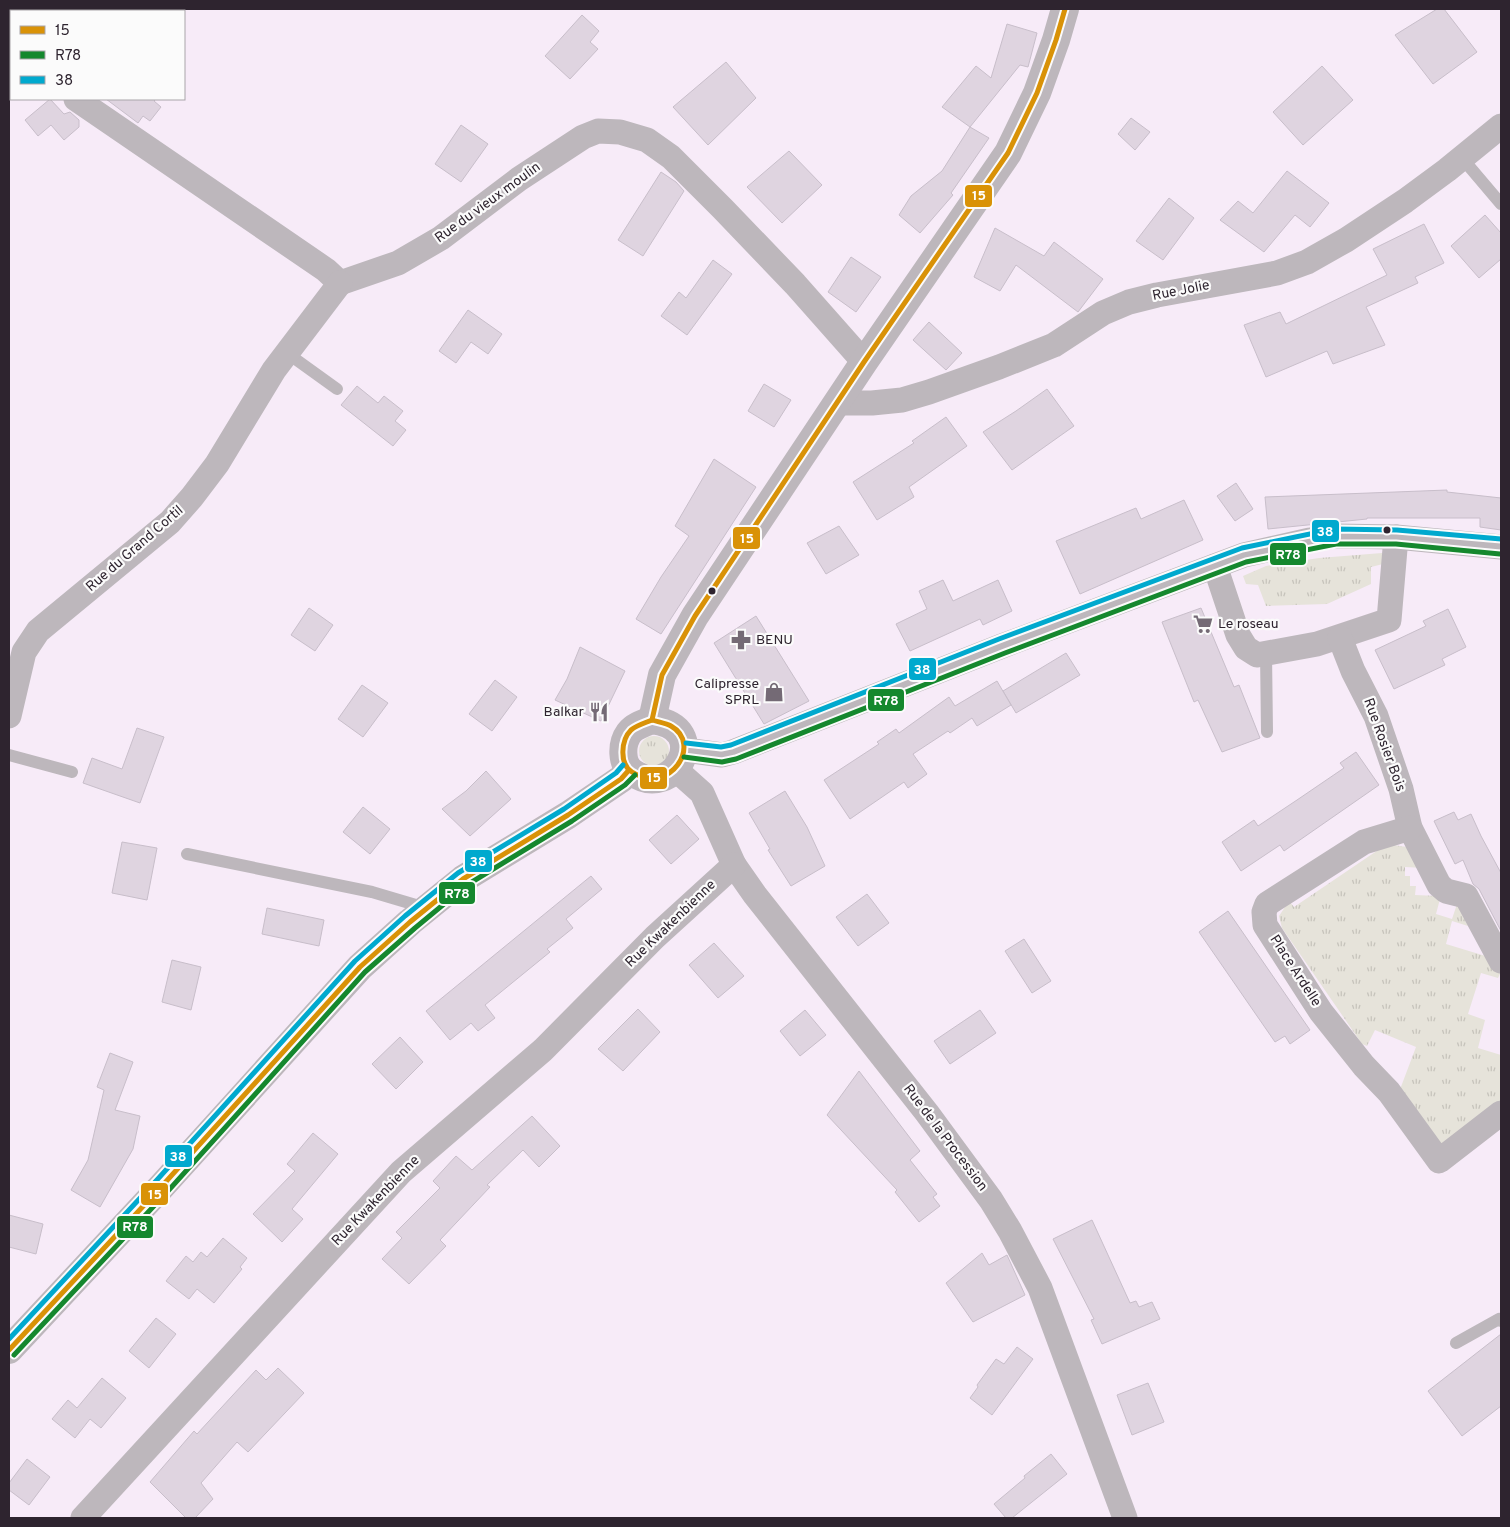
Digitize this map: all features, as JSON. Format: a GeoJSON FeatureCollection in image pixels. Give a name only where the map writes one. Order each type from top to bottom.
{"type":"FeatureCollection","features":[{"type":"Feature","properties":{"kind":"street"},"geometry":{"type":"LineString","coordinates":[[652,720],[662,675],[685,633],[836,403],[1008,153],[1037,94],[1065,9]]}},
{"type":"Feature","properties":{"kind":"street"},"geometry":{"type":"LineString","coordinates":[[77,100],[326,270],[340,283]]}},
{"type":"Feature","properties":{"kind":"street","name":"Rue Jolie"},"geometry":{"type":"LineString","coordinates":[[836,403],[872,403],[902,400],[929,392],[999,368],[1054,345],[1103,313],[1129,302],[1277,273],[1307,262],[1346,240],[1405,201],[1501,126]]}},
{"type":"Feature","properties":{"kind":"street","name":"Rue du vieux moulin"},"geometry":{"type":"LineString","coordinates":[[340,283],[398,263],[441,238],[519,179],[583,137],[598,131],[620,132],[647,140],[671,157],[795,284],[864,362]]}},
{"type":"Feature","properties":{"kind":"street","name":"Rue du Grand Cortil"},"geometry":{"type":"LineString","coordinates":[[9,716],[24,652],[38,631],[170,522],[192,497],[217,464],[274,370],[340,283]]}},
{"type":"Feature","properties":{"kind":"street"},"geometry":{"type":"LineString","coordinates":[[680,759],[722,755],[733,752],[1002,646],[1244,555],[1335,536],[1396,537],[1501,547]]}},
{"type":"Feature","properties":{"kind":"street"},"geometry":{"type":"LineString","coordinates":[[1215,566],[1238,635],[1246,648],[1257,655],[1340,638],[1389,620],[1396,537]]}},
{"type":"Feature","properties":{"kind":"street","name":"Rue Rosier Bois"},"geometry":{"type":"LineString","coordinates":[[1340,638],[1353,671],[1376,716],[1401,789],[1410,828]]}},
{"type":"Feature","properties":{"kind":"street"},"geometry":{"type":"LineString","coordinates":[[652,720],[664,721],[675,728],[682,738],[680,759],[667,775],[650,781],[629,770],[623,758],[624,746],[629,734],[639,725],[652,720]]}},
{"type":"Feature","properties":{"kind":"street"},"geometry":{"type":"LineString","coordinates":[[702,793],[716,767],[733,752]]}},
{"type":"Feature","properties":{"kind":"street","name":"Rue de la Procession"},"geometry":{"type":"LineString","coordinates":[[680,759],[702,793],[734,865],[754,895],[933,1120],[982,1186],[1005,1224],[1040,1288],[1125,1518]]}},
{"type":"Feature","properties":{"kind":"street"},"geometry":{"type":"LineString","coordinates":[[9,1350],[162,1186],[360,967],[463,880],[568,815],[621,779],[629,770]]}},
{"type":"Feature","properties":{"kind":"street"},"geometry":{"type":"LineString","coordinates":[[1410,828],[1438,885],[1446,891],[1466,896],[1501,961]]}},
{"type":"Feature","properties":{"kind":"street","name":"Place Ardelle"},"geometry":{"type":"LineString","coordinates":[[1410,828],[1364,842],[1267,904],[1264,912],[1265,925],[1321,1012],[1364,1066],[1389,1092],[1439,1161],[1501,1113]]}},
{"type":"Feature","properties":{"kind":"street","name":"Rue Kwakenbienne"},"geometry":{"type":"LineString","coordinates":[[83,1518],[401,1172],[543,1050],[655,937],[734,865]]}},
{"type":"Feature","properties":{"kind":"lane"},"geometry":{"type":"LineString","coordinates":[[1462,158],[1501,204]]}},
{"type":"Feature","properties":{"kind":"lane"},"geometry":{"type":"LineString","coordinates":[[287,353],[337,389]]}},
{"type":"Feature","properties":{"kind":"lane"},"geometry":{"type":"LineString","coordinates":[[1266,653],[1267,732]]}},
{"type":"Feature","properties":{"kind":"lane"},"geometry":{"type":"LineString","coordinates":[[9,756],[72,772]]}},
{"type":"Feature","properties":{"kind":"lane"},"geometry":{"type":"LineString","coordinates":[[187,854],[372,892],[428,908]]}},
{"type":"Feature","properties":{"kind":"lane"},"geometry":{"type":"LineString","coordinates":[[1456,1343],[1499,1319],[1501,1321]]}},
{"type":"Feature","properties":{"kind":"green space"},"geometry":{"type":"Polygon","coordinates":[[[1382,553],[1383,564],[1371,567],[1371,584],[1327,604],[1266,606],[1258,585],[1246,584],[1243,576],[1266,566],[1319,558],[1382,553]]]}},
{"type":"Feature","properties":{"kind":"green space"},"geometry":{"type":"Polygon","coordinates":[[[654,736],[664,741],[669,751],[664,761],[654,766],[644,761],[639,751],[644,741],[654,736]]]}},
{"type":"Feature","properties":{"kind":"green space"},"geometry":{"type":"Polygon","coordinates":[[[1387,844],[1413,848],[1423,868],[1405,867],[1405,876],[1410,876],[1410,886],[1416,886],[1415,895],[1438,896],[1440,899],[1436,914],[1452,919],[1457,904],[1468,926],[1452,921],[1446,944],[1492,958],[1500,974],[1498,978],[1481,973],[1468,1014],[1485,1020],[1478,1048],[1501,1055],[1501,1106],[1441,1152],[1399,1092],[1416,1047],[1375,1030],[1367,1046],[1362,1044],[1282,928],[1279,916],[1289,901],[1294,907],[1387,844]]]}},
{"type":"Feature","properties":{"kind":"building"},"geometry":{"type":"Polygon","coordinates":[[[1437,9],[1444,9],[1477,52],[1433,84],[1395,35],[1437,9]]]}},
{"type":"Feature","properties":{"kind":"building"},"geometry":{"type":"Polygon","coordinates":[[[582,15],[599,31],[590,42],[598,49],[570,79],[545,56],[582,15]]]}},
{"type":"Feature","properties":{"kind":"building"},"geometry":{"type":"Polygon","coordinates":[[[1007,24],[1037,33],[1028,67],[1020,65],[970,127],[942,107],[976,66],[991,78],[1007,24]]]}},
{"type":"Feature","properties":{"kind":"building"},"geometry":{"type":"Polygon","coordinates":[[[726,62],[756,98],[708,145],[673,107],[726,62]]]}},
{"type":"Feature","properties":{"kind":"building"},"geometry":{"type":"Polygon","coordinates":[[[1322,66],[1353,100],[1303,145],[1273,112],[1322,66]]]}},
{"type":"Feature","properties":{"kind":"building"},"geometry":{"type":"Polygon","coordinates":[[[51,100],[64,114],[70,112],[79,120],[79,127],[64,140],[51,125],[38,136],[25,120],[51,100]]]}},
{"type":"Feature","properties":{"kind":"building"},"geometry":{"type":"Polygon","coordinates":[[[107,100],[155,100],[161,107],[150,121],[143,116],[138,123],[107,100]]]}},
{"type":"Feature","properties":{"kind":"building"},"geometry":{"type":"Polygon","coordinates":[[[1131,118],[1150,132],[1135,150],[1118,134],[1131,118]]]}},
{"type":"Feature","properties":{"kind":"building"},"geometry":{"type":"Polygon","coordinates":[[[461,125],[488,144],[461,182],[435,164],[461,125]]]}},
{"type":"Feature","properties":{"kind":"building"},"geometry":{"type":"Polygon","coordinates":[[[970,127],[989,138],[951,193],[953,195],[920,233],[899,215],[911,196],[942,171],[970,127]]]}},
{"type":"Feature","properties":{"kind":"building"},"geometry":{"type":"Polygon","coordinates":[[[789,151],[822,185],[782,223],[747,187],[789,151]]]}},
{"type":"Feature","properties":{"kind":"building"},"geometry":{"type":"Polygon","coordinates":[[[1287,171],[1329,203],[1310,227],[1295,215],[1264,252],[1220,220],[1238,201],[1253,213],[1287,171]]]}},
{"type":"Feature","properties":{"kind":"building"},"geometry":{"type":"Polygon","coordinates":[[[661,172],[676,182],[684,191],[643,256],[618,240],[661,172]]]}},
{"type":"Feature","properties":{"kind":"building"},"geometry":{"type":"Polygon","coordinates":[[[1169,198],[1194,218],[1163,260],[1136,241],[1169,198]]]}},
{"type":"Feature","properties":{"kind":"building"},"geometry":{"type":"Polygon","coordinates":[[[1485,215],[1501,233],[1501,259],[1479,278],[1451,246],[1485,215]]]}},
{"type":"Feature","properties":{"kind":"building"},"geometry":{"type":"Polygon","coordinates":[[[1424,224],[1444,263],[1415,277],[1418,283],[1366,307],[1385,345],[1333,364],[1327,351],[1266,377],[1244,325],[1280,312],[1286,324],[1387,275],[1373,249],[1424,224]]]}},
{"type":"Feature","properties":{"kind":"building"},"geometry":{"type":"Polygon","coordinates":[[[995,228],[1044,256],[1054,242],[1103,279],[1078,312],[1016,265],[1000,291],[974,277],[995,228]]]}},
{"type":"Feature","properties":{"kind":"building"},"geometry":{"type":"Polygon","coordinates":[[[851,257],[881,277],[856,312],[828,292],[851,257]]]}},
{"type":"Feature","properties":{"kind":"building"},"geometry":{"type":"Polygon","coordinates":[[[713,260],[732,274],[687,335],[661,316],[679,292],[686,298],[713,260]]]}},
{"type":"Feature","properties":{"kind":"building"},"geometry":{"type":"Polygon","coordinates":[[[468,310],[502,334],[488,354],[471,342],[456,363],[439,351],[468,310]]]}},
{"type":"Feature","properties":{"kind":"building"},"geometry":{"type":"Polygon","coordinates":[[[929,322],[962,353],[946,370],[913,340],[929,322]]]}},
{"type":"Feature","properties":{"kind":"building"},"geometry":{"type":"Polygon","coordinates":[[[764,384],[791,400],[774,427],[748,411],[764,384]]]}},
{"type":"Feature","properties":{"kind":"building"},"geometry":{"type":"Polygon","coordinates":[[[357,386],[378,403],[384,396],[403,411],[395,421],[406,430],[393,446],[341,405],[357,386]]]}},
{"type":"Feature","properties":{"kind":"building"},"geometry":{"type":"Polygon","coordinates":[[[1047,389],[1074,426],[1012,470],[983,432],[1047,389]]]}},
{"type":"Feature","properties":{"kind":"building"},"geometry":{"type":"Polygon","coordinates":[[[946,417],[967,446],[909,487],[914,497],[877,520],[853,482],[914,443],[912,441],[946,417]]]}},
{"type":"Feature","properties":{"kind":"building"},"geometry":{"type":"Polygon","coordinates":[[[714,459],[756,487],[661,634],[636,619],[661,577],[689,536],[675,526],[714,459]]]}},
{"type":"Feature","properties":{"kind":"building"},"geometry":{"type":"Polygon","coordinates":[[[1236,483],[1253,509],[1235,521],[1217,496],[1236,483]]]}},
{"type":"Feature","properties":{"kind":"building"},"geometry":{"type":"Polygon","coordinates":[[[1447,490],[1447,492],[1501,498],[1501,530],[1480,527],[1480,518],[1367,518],[1268,529],[1265,497],[1447,490]]]}},
{"type":"Feature","properties":{"kind":"building"},"geometry":{"type":"Polygon","coordinates":[[[1184,500],[1203,540],[1080,594],[1056,541],[1136,508],[1141,519],[1184,500]]]}},
{"type":"Feature","properties":{"kind":"building"},"geometry":{"type":"Polygon","coordinates":[[[839,526],[859,555],[826,574],[807,543],[839,526]]]}},
{"type":"Feature","properties":{"kind":"building"},"geometry":{"type":"Polygon","coordinates":[[[943,580],[953,601],[998,580],[1012,611],[983,625],[980,619],[910,651],[896,624],[927,609],[919,591],[943,580]]]}},
{"type":"Feature","properties":{"kind":"building"},"geometry":{"type":"Polygon","coordinates":[[[309,608],[333,625],[315,651],[291,635],[309,608]]]}},
{"type":"Feature","properties":{"kind":"building"},"geometry":{"type":"Polygon","coordinates":[[[1201,608],[1234,687],[1239,685],[1260,738],[1222,752],[1198,700],[1194,702],[1162,622],[1201,608]]]}},
{"type":"Feature","properties":{"kind":"building"},"geometry":{"type":"Polygon","coordinates":[[[1448,609],[1466,647],[1442,659],[1445,665],[1394,689],[1375,650],[1426,626],[1423,621],[1448,609]]]}},
{"type":"Feature","properties":{"kind":"building"},"geometry":{"type":"Polygon","coordinates":[[[756,616],[809,701],[764,724],[714,643],[756,616]]]}},
{"type":"Feature","properties":{"kind":"building"},"geometry":{"type":"Polygon","coordinates":[[[580,647],[625,671],[601,721],[555,700],[567,679],[580,647]]]}},
{"type":"Feature","properties":{"kind":"building"},"geometry":{"type":"Polygon","coordinates":[[[1066,653],[1080,675],[1016,713],[1003,691],[1066,653]]]}},
{"type":"Feature","properties":{"kind":"building"},"geometry":{"type":"Polygon","coordinates":[[[495,680],[517,697],[492,731],[469,714],[495,680]]]}},
{"type":"Feature","properties":{"kind":"building"},"geometry":{"type":"Polygon","coordinates":[[[997,681],[1011,705],[977,726],[972,718],[913,754],[927,774],[908,788],[904,782],[850,819],[824,780],[879,744],[877,742],[896,729],[899,733],[949,697],[955,706],[997,681]]]}},
{"type":"Feature","properties":{"kind":"building"},"geometry":{"type":"Polygon","coordinates":[[[362,685],[388,703],[363,737],[338,719],[362,685]]]}},
{"type":"Feature","properties":{"kind":"building"},"geometry":{"type":"Polygon","coordinates":[[[137,728],[164,737],[140,803],[83,783],[92,758],[122,769],[137,728]]]}},
{"type":"Feature","properties":{"kind":"building"},"geometry":{"type":"Polygon","coordinates":[[[1356,752],[1379,785],[1284,851],[1280,845],[1241,871],[1222,842],[1254,820],[1258,826],[1297,800],[1344,768],[1340,763],[1356,752]]]}},
{"type":"Feature","properties":{"kind":"building"},"geometry":{"type":"Polygon","coordinates":[[[486,771],[511,799],[470,836],[442,809],[466,791],[486,771]]]}},
{"type":"Feature","properties":{"kind":"building"},"geometry":{"type":"Polygon","coordinates":[[[785,791],[807,827],[825,866],[791,886],[768,850],[770,849],[749,813],[785,791]]]}},
{"type":"Feature","properties":{"kind":"building"},"geometry":{"type":"Polygon","coordinates":[[[363,807],[390,829],[370,854],[343,832],[363,807]]]}},
{"type":"Feature","properties":{"kind":"building"},"geometry":{"type":"Polygon","coordinates":[[[1454,812],[1458,820],[1471,814],[1501,873],[1501,931],[1479,889],[1473,884],[1463,860],[1455,864],[1434,821],[1454,812]]]}},
{"type":"Feature","properties":{"kind":"building"},"geometry":{"type":"Polygon","coordinates":[[[677,815],[699,839],[671,864],[649,840],[677,815]]]}},
{"type":"Feature","properties":{"kind":"building"},"geometry":{"type":"Polygon","coordinates":[[[122,842],[157,848],[147,900],[112,893],[122,842]]]}},
{"type":"Feature","properties":{"kind":"building"},"geometry":{"type":"Polygon","coordinates":[[[591,876],[602,889],[566,919],[573,928],[547,949],[550,952],[485,1005],[495,1018],[478,1031],[471,1023],[450,1040],[426,1011],[591,876]]]}},
{"type":"Feature","properties":{"kind":"building"},"geometry":{"type":"Polygon","coordinates":[[[867,894],[889,923],[858,946],[836,917],[867,894]]]}},
{"type":"Feature","properties":{"kind":"building"},"geometry":{"type":"Polygon","coordinates":[[[267,908],[324,920],[319,946],[262,934],[267,908]]]}},
{"type":"Feature","properties":{"kind":"building"},"geometry":{"type":"Polygon","coordinates":[[[1228,911],[1310,1030],[1290,1044],[1285,1036],[1275,1042],[1199,932],[1228,911]]]}},
{"type":"Feature","properties":{"kind":"building"},"geometry":{"type":"Polygon","coordinates":[[[1024,939],[1051,981],[1032,993],[1005,951],[1024,939]]]}},
{"type":"Feature","properties":{"kind":"building"},"geometry":{"type":"Polygon","coordinates":[[[714,943],[744,976],[718,998],[689,965],[714,943]]]}},
{"type":"Feature","properties":{"kind":"building"},"geometry":{"type":"Polygon","coordinates":[[[172,960],[201,967],[191,1010],[162,1002],[172,960]]]}},
{"type":"Feature","properties":{"kind":"building"},"geometry":{"type":"Polygon","coordinates":[[[638,1009],[660,1032],[623,1071],[598,1049],[638,1009]]]}},
{"type":"Feature","properties":{"kind":"building"},"geometry":{"type":"Polygon","coordinates":[[[805,1010],[826,1035],[800,1056],[780,1031],[805,1010]]]}},
{"type":"Feature","properties":{"kind":"building"},"geometry":{"type":"Polygon","coordinates":[[[980,1010],[996,1033],[950,1064],[934,1041],[980,1010]]]}},
{"type":"Feature","properties":{"kind":"building"},"geometry":{"type":"Polygon","coordinates":[[[400,1037],[423,1062],[396,1089],[372,1064],[400,1037]]]}},
{"type":"Feature","properties":{"kind":"building"},"geometry":{"type":"Polygon","coordinates":[[[110,1053],[133,1062],[115,1110],[140,1116],[133,1149],[100,1207],[71,1190],[88,1160],[104,1090],[97,1087],[110,1053]]]}},
{"type":"Feature","properties":{"kind":"building"},"geometry":{"type":"Polygon","coordinates":[[[859,1071],[920,1151],[910,1160],[937,1194],[933,1197],[940,1206],[919,1222],[895,1192],[897,1190],[827,1115],[859,1071]]]}},
{"type":"Feature","properties":{"kind":"building"},"geometry":{"type":"Polygon","coordinates":[[[532,1116],[560,1146],[539,1167],[523,1150],[487,1185],[490,1187],[440,1240],[446,1246],[409,1284],[382,1259],[402,1238],[396,1232],[440,1188],[433,1181],[456,1156],[472,1170],[532,1116]]]}},
{"type":"Feature","properties":{"kind":"building"},"geometry":{"type":"Polygon","coordinates":[[[313,1133],[338,1154],[292,1209],[303,1219],[282,1242],[253,1214],[295,1171],[287,1164],[313,1133]]]}},
{"type":"Feature","properties":{"kind":"building"},"geometry":{"type":"Polygon","coordinates":[[[9,1215],[43,1224],[36,1254],[9,1247],[9,1215]]]}},
{"type":"Feature","properties":{"kind":"building"},"geometry":{"type":"Polygon","coordinates":[[[1092,1220],[1130,1303],[1136,1301],[1139,1307],[1152,1302],[1160,1319],[1102,1344],[1091,1320],[1094,1319],[1053,1239],[1092,1220]]]}},
{"type":"Feature","properties":{"kind":"building"},"geometry":{"type":"Polygon","coordinates":[[[223,1238],[247,1258],[240,1267],[242,1269],[214,1303],[197,1289],[189,1299],[166,1281],[186,1256],[193,1262],[201,1252],[207,1257],[223,1238]]]}},
{"type":"Feature","properties":{"kind":"building"},"geometry":{"type":"Polygon","coordinates":[[[982,1253],[989,1265],[1007,1255],[1025,1295],[973,1322],[946,1283],[982,1253]]]}},
{"type":"Feature","properties":{"kind":"building"},"geometry":{"type":"Polygon","coordinates":[[[156,1318],[176,1334],[149,1368],[129,1351],[156,1318]]]}},
{"type":"Feature","properties":{"kind":"building"},"geometry":{"type":"Polygon","coordinates":[[[1501,1334],[1501,1406],[1462,1436],[1428,1391],[1501,1334]]]}},
{"type":"Feature","properties":{"kind":"building"},"geometry":{"type":"Polygon","coordinates":[[[1017,1347],[1033,1359],[992,1415],[970,1398],[996,1359],[1004,1364],[1017,1347]]]}},
{"type":"Feature","properties":{"kind":"building"},"geometry":{"type":"Polygon","coordinates":[[[278,1368],[304,1393],[248,1452],[237,1442],[201,1483],[213,1499],[195,1518],[186,1518],[150,1482],[194,1431],[197,1434],[256,1370],[266,1380],[278,1368]]]}},
{"type":"Feature","properties":{"kind":"building"},"geometry":{"type":"Polygon","coordinates":[[[102,1378],[126,1398],[101,1428],[90,1419],[75,1438],[52,1419],[68,1400],[77,1408],[102,1378]]]}},
{"type":"Feature","properties":{"kind":"building"},"geometry":{"type":"Polygon","coordinates":[[[1148,1383],[1164,1422],[1132,1435],[1117,1395],[1148,1383]]]}},
{"type":"Feature","properties":{"kind":"building"},"geometry":{"type":"Polygon","coordinates":[[[1051,1454],[1067,1474],[1012,1518],[1006,1518],[994,1504],[1051,1454]]]}},
{"type":"Feature","properties":{"kind":"building"},"geometry":{"type":"Polygon","coordinates":[[[27,1459],[50,1477],[29,1505],[9,1490],[9,1483],[27,1459]]]}},
{"type":"Feature","properties":{"kind":"transit line","name":"15"},"geometry":{"type":"LineString","coordinates":[[652,720],[662,675],[695,616],[864,362],[1008,153],[1037,93],[1065,9]]}},
{"type":"Feature","properties":{"kind":"transit line","name":"38"},"geometry":{"type":"LineString","coordinates":[[686,743],[721,747],[731,745],[999,639],[1242,548],[1334,529],[1397,530],[1501,539]]}},
{"type":"Feature","properties":{"kind":"transit line","name":"R78"},"geometry":{"type":"LineString","coordinates":[[684,757],[722,762],[736,759],[1005,653],[1246,562],[1336,544],[1396,544],[1500,554]]}},
{"type":"Feature","properties":{"kind":"transit line","name":"15"},"geometry":{"type":"LineString","coordinates":[[652,720],[669,725],[680,734],[684,744],[683,755],[678,765],[669,773],[659,777],[646,778],[632,772],[628,768],[623,758],[623,746],[631,730],[638,725],[652,720]]}},
{"type":"Feature","properties":{"kind":"transit line","name":"38"},"geometry":{"type":"LineString","coordinates":[[9,1339],[156,1181],[355,961],[405,916],[458,873],[564,809],[616,773],[623,765]]}},
{"type":"Feature","properties":{"kind":"transit line","name":"15"},"geometry":{"type":"LineString","coordinates":[[9,1350],[162,1186],[360,967],[410,922],[463,879],[568,815],[621,779],[629,770]]}},
{"type":"Feature","properties":{"kind":"transit line","name":"R78"},"geometry":{"type":"LineString","coordinates":[[14,1355],[168,1191],[365,972],[467,885],[572,821],[625,785],[635,775]]}},
{"type":"Feature","properties":{"kind":"place","name":"Le roseau"},"geometry":{"type":"Point","coordinates":[1203,624]}},
{"type":"Feature","properties":{"kind":"place","name":"BENU"},"geometry":{"type":"Point","coordinates":[741,640]}},
{"type":"Feature","properties":{"kind":"place","name":"Calipresse SPRL"},"geometry":{"type":"Point","coordinates":[774,692]}},
{"type":"Feature","properties":{"kind":"place","name":"Balkar"},"geometry":{"type":"Point","coordinates":[599,712]}}]}
